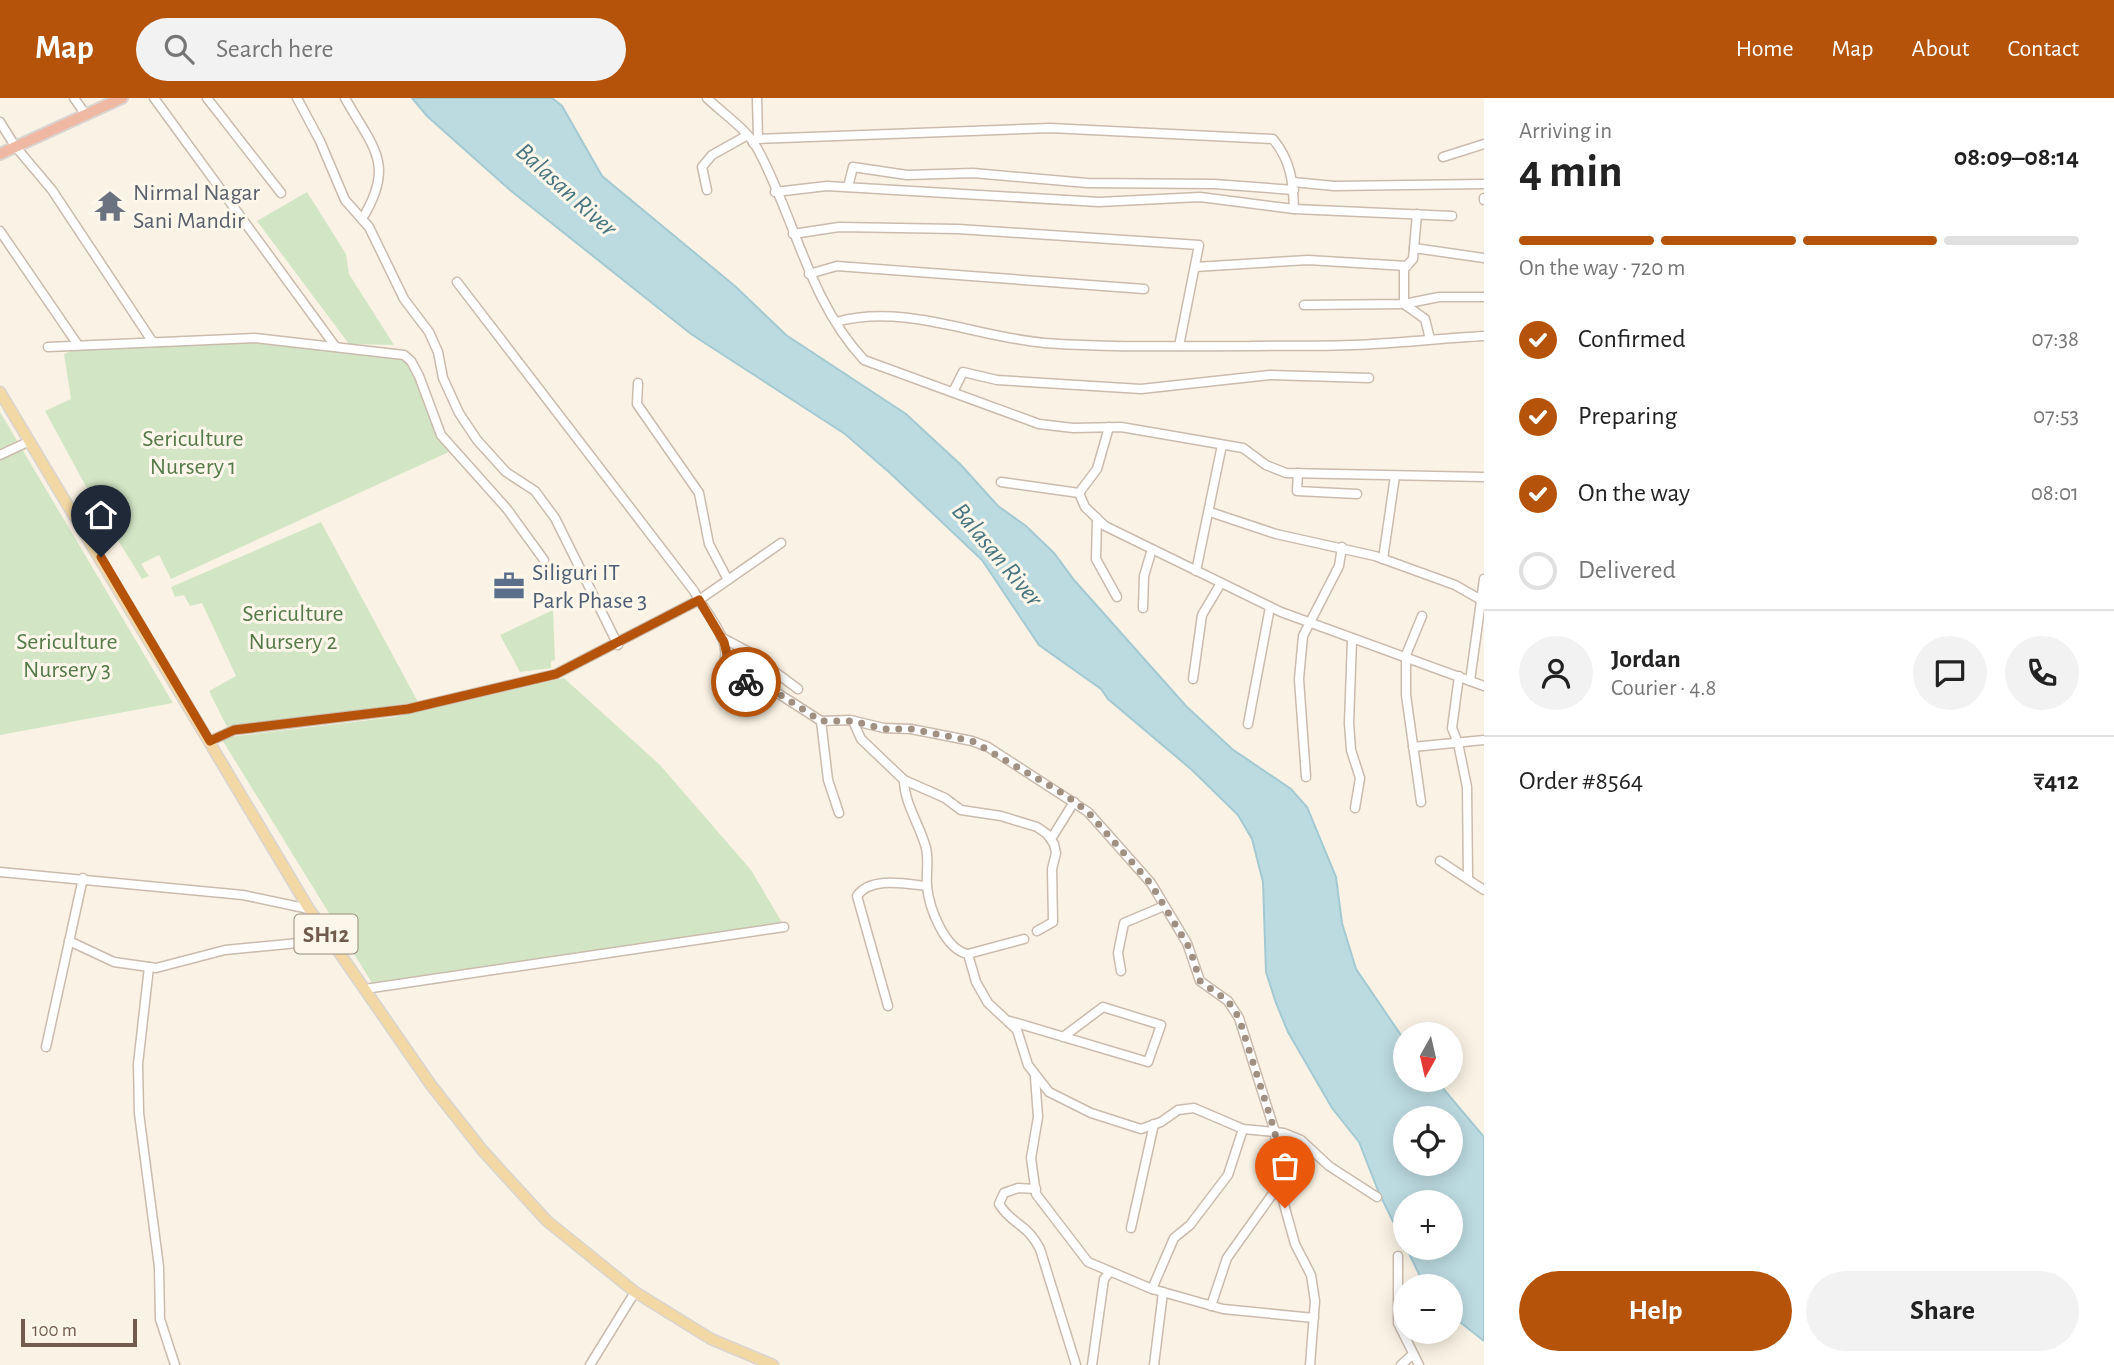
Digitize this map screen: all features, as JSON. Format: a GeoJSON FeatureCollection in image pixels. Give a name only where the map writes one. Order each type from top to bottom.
{"type":"FeatureCollection","features":[{"type":"Feature","properties":{"kind":"highway"},"geometry":{"type":"LineString","coordinates":[[0,154],[122,98]]}},
{"type":"Feature","properties":{"kind":"main road","name":"SH12"},"geometry":{"type":"LineString","coordinates":[[0,392],[309,909],[431,1085],[515,1189],[584,1253],[635,1292],[711,1339],[773,1365]]}},
{"type":"Feature","properties":{"kind":"street"},"geometry":{"type":"LineString","coordinates":[[74,98],[86,114]]}},
{"type":"Feature","properties":{"kind":"street"},"geometry":{"type":"LineString","coordinates":[[154,98],[335,346]]}},
{"type":"Feature","properties":{"kind":"street"},"geometry":{"type":"LineString","coordinates":[[207,98],[281,193]]}},
{"type":"Feature","properties":{"kind":"street"},"geometry":{"type":"LineString","coordinates":[[297,98],[320,141],[345,200],[362,219],[404,299],[429,332],[438,352],[443,378],[459,413],[477,440],[506,472],[535,491],[555,518],[618,645]]}},
{"type":"Feature","properties":{"kind":"street"},"geometry":{"type":"LineString","coordinates":[[345,98],[377,157],[380,181],[377,195],[362,219]]}},
{"type":"Feature","properties":{"kind":"street"},"geometry":{"type":"LineString","coordinates":[[707,98],[752,139],[809,274],[847,341],[864,360],[1039,424],[1109,428],[1243,448],[1266,465],[1286,473],[1484,477]]}},
{"type":"Feature","properties":{"kind":"street"},"geometry":{"type":"LineString","coordinates":[[752,139],[757,98]]}},
{"type":"Feature","properties":{"kind":"street"},"geometry":{"type":"LineString","coordinates":[[0,122],[15,146],[58,198],[152,341]]}},
{"type":"Feature","properties":{"kind":"street"},"geometry":{"type":"LineString","coordinates":[[707,190],[702,167],[712,155],[752,139],[1050,128],[1273,139],[1287,156],[1294,186],[1294,209]]}},
{"type":"Feature","properties":{"kind":"street"},"geometry":{"type":"LineString","coordinates":[[1443,157],[1484,144]]}},
{"type":"Feature","properties":{"kind":"street"},"geometry":{"type":"LineString","coordinates":[[848,187],[853,167],[907,175],[973,173],[1087,183],[1294,186],[1484,184]]}},
{"type":"Feature","properties":{"kind":"street"},"geometry":{"type":"LineString","coordinates":[[775,192],[802,187],[848,187],[1099,202],[1200,197],[1294,209],[1452,216]]}},
{"type":"Feature","properties":{"kind":"street"},"geometry":{"type":"LineString","coordinates":[[1404,304],[1404,270],[1413,259],[1417,214]]}},
{"type":"Feature","properties":{"kind":"street"},"geometry":{"type":"LineString","coordinates":[[793,234],[839,227],[958,229],[1199,245],[1179,346]]}},
{"type":"Feature","properties":{"kind":"street"},"geometry":{"type":"LineString","coordinates":[[0,231],[79,345]]}},
{"type":"Feature","properties":{"kind":"street"},"geometry":{"type":"LineString","coordinates":[[1414,248],[1484,258]]}},
{"type":"Feature","properties":{"kind":"street"},"geometry":{"type":"LineString","coordinates":[[1195,267],[1308,260],[1407,266]]}},
{"type":"Feature","properties":{"kind":"street"},"geometry":{"type":"LineString","coordinates":[[809,274],[837,266],[1144,289]]}},
{"type":"Feature","properties":{"kind":"street"},"geometry":{"type":"LineString","coordinates":[[457,282],[564,425],[657,540],[699,600],[727,649],[723,665],[725,672],[779,694],[821,721],[853,721],[884,729],[911,729],[972,741],[988,747],[1088,812],[1102,831],[1139,867],[1190,949],[1196,974],[1205,985],[1228,1001],[1239,1018],[1275,1132],[1279,1185],[1296,1244],[1311,1275],[1314,1318],[1310,1365]]}},
{"type":"Feature","properties":{"kind":"street"},"geometry":{"type":"LineString","coordinates":[[1304,305],[1404,304],[1439,297],[1484,297]]}},
{"type":"Feature","properties":{"kind":"street"},"geometry":{"type":"LineString","coordinates":[[1404,304],[1425,319],[1430,339]]}},
{"type":"Feature","properties":{"kind":"street"},"geometry":{"type":"LineString","coordinates":[[836,322],[855,317],[901,317],[946,323],[988,336],[1045,343],[1179,346],[1372,345],[1484,336]]}},
{"type":"Feature","properties":{"kind":"street"},"geometry":{"type":"LineString","coordinates":[[48,347],[255,338],[400,354],[409,358],[419,376],[439,432],[507,509],[544,560]]}},
{"type":"Feature","properties":{"kind":"street"},"geometry":{"type":"LineString","coordinates":[[953,392],[963,372],[997,380],[1141,389],[1270,375],[1369,378]]}},
{"type":"Feature","properties":{"kind":"street"},"geometry":{"type":"LineString","coordinates":[[638,383],[637,404],[699,493],[709,544],[729,580]]}},
{"type":"Feature","properties":{"kind":"street"},"geometry":{"type":"LineString","coordinates":[[1079,493],[1097,469],[1109,428]]}},
{"type":"Feature","properties":{"kind":"street"},"geometry":{"type":"LineString","coordinates":[[0,455],[30,441]]}},
{"type":"Feature","properties":{"kind":"street"},"geometry":{"type":"LineString","coordinates":[[1196,571],[1222,445]]}},
{"type":"Feature","properties":{"kind":"street"},"geometry":{"type":"LineString","coordinates":[[1298,473],[1297,491],[1357,494]]}},
{"type":"Feature","properties":{"kind":"street"},"geometry":{"type":"LineString","coordinates":[[1383,559],[1395,476]]}},
{"type":"Feature","properties":{"kind":"street"},"geometry":{"type":"LineString","coordinates":[[1001,482],[1079,493]]}},
{"type":"Feature","properties":{"kind":"street"},"geometry":{"type":"LineString","coordinates":[[1079,493],[1085,508],[1105,526],[1270,607],[1352,640],[1406,655],[1484,686]]}},
{"type":"Feature","properties":{"kind":"street"},"geometry":{"type":"LineString","coordinates":[[1210,512],[1276,534],[1342,547],[1383,559],[1455,586],[1483,601]]}},
{"type":"Feature","properties":{"kind":"street"},"geometry":{"type":"LineString","coordinates":[[1097,518],[1096,559],[1117,597]]}},
{"type":"Feature","properties":{"kind":"street"},"geometry":{"type":"LineString","coordinates":[[210,741],[234,730],[408,709],[546,677],[618,645],[699,600],[781,543]]}},
{"type":"Feature","properties":{"kind":"street"},"geometry":{"type":"LineString","coordinates":[[1306,777],[1299,679],[1303,636],[1308,623],[1325,598],[1339,566],[1342,547]]}},
{"type":"Feature","properties":{"kind":"street"},"geometry":{"type":"LineString","coordinates":[[1143,608],[1144,576],[1152,549]]}},
{"type":"Feature","properties":{"kind":"street"},"geometry":{"type":"LineString","coordinates":[[1470,681],[1484,579]]}},
{"type":"Feature","properties":{"kind":"street"},"geometry":{"type":"LineString","coordinates":[[1193,679],[1202,615],[1221,583]]}},
{"type":"Feature","properties":{"kind":"street"},"geometry":{"type":"LineString","coordinates":[[1248,724],[1270,607]]}},
{"type":"Feature","properties":{"kind":"street"},"geometry":{"type":"LineString","coordinates":[[1421,802],[1406,695],[1406,655],[1422,616]]}},
{"type":"Feature","properties":{"kind":"street"},"geometry":{"type":"LineString","coordinates":[[721,637],[747,651],[798,689]]}},
{"type":"Feature","properties":{"kind":"street"},"geometry":{"type":"LineString","coordinates":[[1352,640],[1349,723],[1351,750],[1360,778],[1355,808]]}},
{"type":"Feature","properties":{"kind":"street"},"geometry":{"type":"LineString","coordinates":[[1459,676],[1452,728],[1458,743],[1467,787],[1468,877]]}},
{"type":"Feature","properties":{"kind":"street"},"geometry":{"type":"LineString","coordinates":[[821,721],[828,780],[839,813]]}},
{"type":"Feature","properties":{"kind":"street"},"geometry":{"type":"LineString","coordinates":[[853,721],[861,740],[904,780],[944,798],[961,810],[1001,816],[1037,827],[1051,839],[1056,853],[1052,869],[1053,922],[1037,931]]}},
{"type":"Feature","properties":{"kind":"street"},"geometry":{"type":"LineString","coordinates":[[1413,747],[1484,740]]}},
{"type":"Feature","properties":{"kind":"street"},"geometry":{"type":"LineString","coordinates":[[904,780],[905,792],[926,847],[927,886],[937,920],[956,948],[968,954],[1024,939]]}},
{"type":"Feature","properties":{"kind":"street"},"geometry":{"type":"LineString","coordinates":[[1051,839],[1074,802]]}},
{"type":"Feature","properties":{"kind":"street"},"geometry":{"type":"LineString","coordinates":[[1440,861],[1484,890]]}},
{"type":"Feature","properties":{"kind":"street"},"geometry":{"type":"LineString","coordinates":[[0,872],[243,895],[309,909]]}},
{"type":"Feature","properties":{"kind":"street"},"geometry":{"type":"LineString","coordinates":[[46,1047],[83,878]]}},
{"type":"Feature","properties":{"kind":"street"},"geometry":{"type":"LineString","coordinates":[[887,1006],[857,896],[859,892],[887,882],[927,886]]}},
{"type":"Feature","properties":{"kind":"street"},"geometry":{"type":"LineString","coordinates":[[1121,971],[1118,953],[1124,923],[1164,906]]}},
{"type":"Feature","properties":{"kind":"street"},"geometry":{"type":"LineString","coordinates":[[365,989],[784,927]]}},
{"type":"Feature","properties":{"kind":"street"},"geometry":{"type":"LineString","coordinates":[[69,942],[114,962],[149,967],[225,950],[330,940]]}},
{"type":"Feature","properties":{"kind":"street"},"geometry":{"type":"LineString","coordinates":[[968,954],[984,997],[993,1010],[1021,1036],[1027,1062],[1035,1077],[1049,1092],[1091,1113],[1141,1129],[1178,1110],[1194,1108],[1243,1129],[1275,1132],[1301,1140],[1329,1166],[1377,1197]]}},
{"type":"Feature","properties":{"kind":"street"},"geometry":{"type":"LineString","coordinates":[[149,967],[138,1064],[138,1113],[159,1267],[160,1319],[175,1365]]}},
{"type":"Feature","properties":{"kind":"street"},"geometry":{"type":"LineString","coordinates":[[1006,1020],[1063,1037],[1148,1062],[1161,1025],[1103,1007],[1063,1037]]}},
{"type":"Feature","properties":{"kind":"street"},"geometry":{"type":"LineString","coordinates":[[1035,1077],[1038,1117],[1031,1158],[1036,1189],[1088,1262],[1152,1289],[1211,1306],[1248,1314],[1314,1318]]}},
{"type":"Feature","properties":{"kind":"street"},"geometry":{"type":"LineString","coordinates":[[1131,1228],[1154,1124]]}},
{"type":"Feature","properties":{"kind":"street"},"geometry":{"type":"LineString","coordinates":[[1152,1289],[1174,1238],[1190,1225],[1228,1175],[1243,1129]]}},
{"type":"Feature","properties":{"kind":"street"},"geometry":{"type":"LineString","coordinates":[[1211,1306],[1227,1258],[1279,1185]]}},
{"type":"Feature","properties":{"kind":"street"},"geometry":{"type":"LineString","coordinates":[[1036,1189],[1018,1188],[1004,1193],[999,1204],[1006,1214],[1031,1231],[1040,1249],[1076,1365]]}},
{"type":"Feature","properties":{"kind":"street"},"geometry":{"type":"LineString","coordinates":[[1398,1260],[1398,1323],[1419,1365]]}},
{"type":"Feature","properties":{"kind":"street"},"geometry":{"type":"LineString","coordinates":[[1092,1365],[1104,1279],[1110,1272]]}},
{"type":"Feature","properties":{"kind":"street"},"geometry":{"type":"LineString","coordinates":[[590,1365],[635,1292]]}},
{"type":"Feature","properties":{"kind":"street"},"geometry":{"type":"LineString","coordinates":[[1154,1365],[1163,1292]]}},
{"type":"Feature","properties":{"kind":"street"},"geometry":{"type":"LineString","coordinates":[[1402,1365],[1412,1355]]}},
{"type":"Feature","properties":{"kind":"green space"},"geometry":{"type":"Polygon","coordinates":[[[307,192],[346,254],[349,274],[394,345],[349,344],[257,221],[307,192]]]}},
{"type":"Feature","properties":{"kind":"green space","name":"Sericulture Nursery 1"},"geometry":{"type":"Polygon","coordinates":[[[252,340],[402,357],[412,367],[451,451],[171,579],[159,555],[141,564],[149,576],[142,579],[96,505],[45,411],[71,399],[64,354],[78,348],[252,340]]]}},
{"type":"Feature","properties":{"kind":"green space","name":"Sericulture Nursery 3"},"geometry":{"type":"Polygon","coordinates":[[[0,412],[173,703],[0,735],[0,412]]]}},
{"type":"Feature","properties":{"kind":"green space","name":"Sericulture Nursery 2"},"geometry":{"type":"Polygon","coordinates":[[[321,522],[418,702],[227,727],[209,691],[236,676],[202,603],[190,606],[184,595],[175,597],[171,587],[321,522]]]}},
{"type":"Feature","properties":{"kind":"green space"},"geometry":{"type":"Polygon","coordinates":[[[553,610],[555,660],[551,661],[551,668],[520,672],[500,635],[553,610]]]}},
{"type":"Feature","properties":{"kind":"green space"},"geometry":{"type":"Polygon","coordinates":[[[564,678],[660,765],[751,870],[783,924],[372,983],[221,738],[395,717],[564,678]]]}},
{"type":"Feature","properties":{"kind":"water","name":"Balasan River"},"geometry":{"type":"Polygon","coordinates":[[[412,98],[552,98],[562,106],[602,176],[736,287],[786,335],[906,414],[961,465],[998,506],[1026,526],[1054,553],[1074,580],[1186,706],[1232,749],[1291,789],[1307,807],[1336,877],[1342,923],[1356,969],[1393,1023],[1393,1092],[1446,1092],[1458,1106],[1393,1106],[1393,1176],[1463,1176],[1463,1112],[1484,1137],[1484,1341],[1463,1324],[1463,1274],[1419,1274],[1412,1260],[1463,1260],[1463,1190],[1393,1190],[1393,1222],[1359,1142],[1332,1108],[1288,1032],[1266,972],[1263,882],[1252,839],[1238,815],[1192,770],[1108,699],[1101,689],[1039,645],[982,560],[845,434],[691,334],[510,190],[427,116],[412,98]]]}},
{"type":"Feature","properties":{"kind":"way so far"},"geometry":{"type":"LineString","coordinates":[[746,682],[779,694],[821,721],[844,720],[884,729],[911,729],[972,741],[988,747],[1088,812],[1097,826],[1123,850],[1151,884],[1190,949],[1200,981],[1228,1001],[1239,1018],[1275,1132],[1279,1185],[1285,1208]]}},
{"type":"Feature","properties":{"kind":"place","name":"Nirmal Nagar Sani Mandir"},"geometry":{"type":"Point","coordinates":[110,206]}},
{"type":"Feature","properties":{"kind":"place","name":"Siliguri IT Park Phase 3"},"geometry":{"type":"Point","coordinates":[509,586]}},
{"type":"Feature","properties":{"kind":"route"},"geometry":{"type":"LineString","coordinates":[[101,557],[210,741],[234,730],[408,709],[556,674],[589,656],[618,645],[699,600],[727,649],[723,665],[725,672],[746,682]]}}]}
